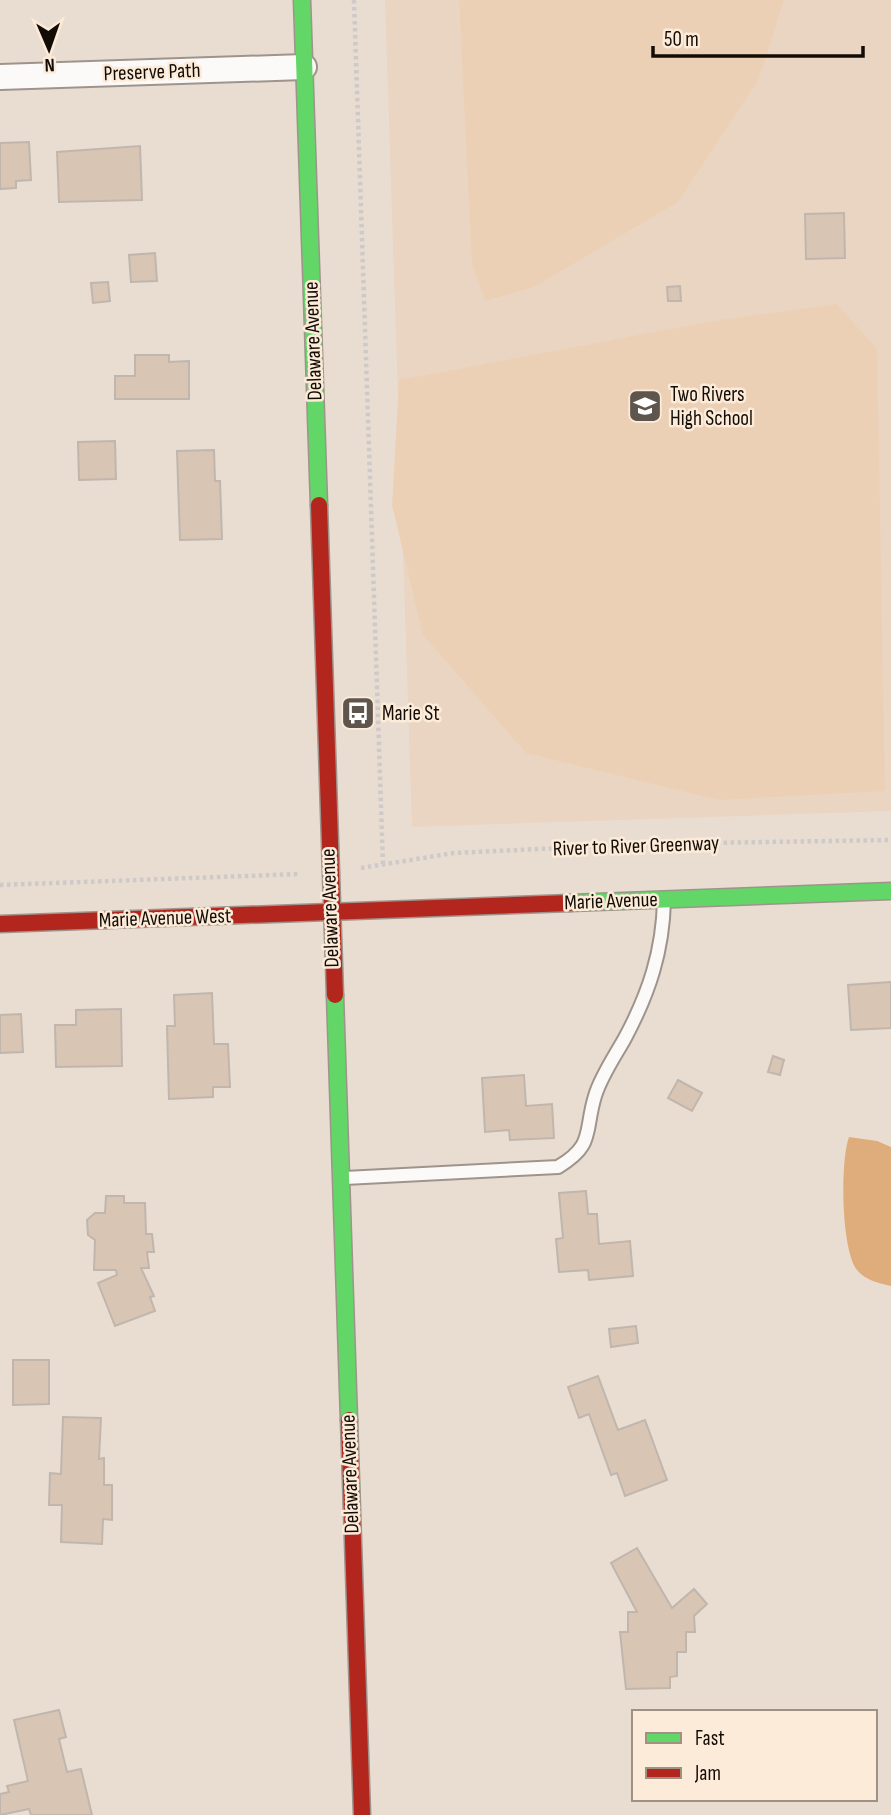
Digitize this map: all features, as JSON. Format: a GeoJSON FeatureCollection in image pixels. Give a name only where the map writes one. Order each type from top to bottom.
{"type":"FeatureCollection","features":[{"type":"Feature","properties":{"kind":"street","name":"Delaware Avenue"},"geometry":{"type":"LineString","coordinates":[[302,0],[330,912],[362,1815]]}},
{"type":"Feature","properties":{"kind":"street","name":"Preserve Path"},"geometry":{"type":"LineString","coordinates":[[0,77],[304,68]]}},
{"type":"Feature","properties":{"kind":"street","name":"Marie Avenue"},"geometry":{"type":"LineString","coordinates":[[330,912],[891,891]]}},
{"type":"Feature","properties":{"kind":"street","name":"Marie Avenue West"},"geometry":{"type":"LineString","coordinates":[[0,924],[330,912]]}},
{"type":"Feature","properties":{"kind":"lane"},"geometry":{"type":"LineString","coordinates":[[340,1178],[558,1167],[576,1156],[586,1143],[595,1095],[631,1028],[654,977],[663,932],[664,900]]}},
{"type":"Feature","properties":{"kind":"path","name":"River to River Greenway"},"geometry":{"type":"LineString","coordinates":[[354,0],[383,866],[401,860],[454,853],[645,845],[891,840]]}},
{"type":"Feature","properties":{"kind":"path"},"geometry":{"type":"LineString","coordinates":[[0,885],[297,874]]}},
{"type":"Feature","properties":{"kind":"shaded area","name":"Two Rivers High School"},"geometry":{"type":"Polygon","coordinates":[[[385,0],[891,0],[891,811],[412,827],[385,0]]]}},
{"type":"Feature","properties":{"kind":"shaded area"},"geometry":{"type":"Polygon","coordinates":[[[459,0],[784,0],[759,79],[678,202],[534,287],[485,301],[472,264],[459,0]]]}},
{"type":"Feature","properties":{"kind":"shaded area"},"geometry":{"type":"Polygon","coordinates":[[[837,304],[877,349],[885,791],[719,800],[526,753],[423,635],[392,505],[399,380],[713,321],[837,304]]]}},
{"type":"Feature","properties":{"kind":"shaded area"},"geometry":{"type":"Polygon","coordinates":[[[849,1137],[877,1141],[891,1147],[891,1286],[864,1277],[852,1260],[845,1225],[843,1184],[849,1137]]]}},
{"type":"Feature","properties":{"kind":"building"},"geometry":{"type":"Polygon","coordinates":[[[29,142],[31,180],[16,181],[16,188],[0,189],[0,143],[29,142]]]}},
{"type":"Feature","properties":{"kind":"building"},"geometry":{"type":"Polygon","coordinates":[[[140,146],[142,200],[59,202],[57,152],[140,146]]]}},
{"type":"Feature","properties":{"kind":"building"},"geometry":{"type":"Polygon","coordinates":[[[844,213],[845,258],[806,259],[805,214],[844,213]]]}},
{"type":"Feature","properties":{"kind":"building"},"geometry":{"type":"Polygon","coordinates":[[[155,253],[157,281],[131,282],[129,255],[155,253]]]}},
{"type":"Feature","properties":{"kind":"building"},"geometry":{"type":"Polygon","coordinates":[[[108,282],[110,301],[93,303],[91,283],[108,282]]]}},
{"type":"Feature","properties":{"kind":"building"},"geometry":{"type":"Polygon","coordinates":[[[680,286],[681,301],[668,301],[667,287],[680,286]]]}},
{"type":"Feature","properties":{"kind":"building"},"geometry":{"type":"Polygon","coordinates":[[[135,355],[169,355],[169,362],[189,361],[189,399],[115,399],[115,376],[135,376],[135,355]]]}},
{"type":"Feature","properties":{"kind":"building"},"geometry":{"type":"Polygon","coordinates":[[[115,441],[116,479],[79,480],[78,442],[115,441]]]}},
{"type":"Feature","properties":{"kind":"building"},"geometry":{"type":"Polygon","coordinates":[[[214,450],[215,481],[220,481],[222,539],[180,540],[177,451],[214,450]]]}},
{"type":"Feature","properties":{"kind":"building"},"geometry":{"type":"Polygon","coordinates":[[[891,982],[891,1028],[851,1030],[848,985],[891,982]]]}},
{"type":"Feature","properties":{"kind":"building"},"geometry":{"type":"Polygon","coordinates":[[[212,993],[214,1044],[228,1044],[230,1087],[213,1087],[213,1097],[169,1099],[167,1026],[175,1026],[174,995],[212,993]]]}},
{"type":"Feature","properties":{"kind":"building"},"geometry":{"type":"Polygon","coordinates":[[[121,1009],[122,1066],[56,1067],[55,1025],[76,1025],[76,1010],[121,1009]]]}},
{"type":"Feature","properties":{"kind":"building"},"geometry":{"type":"Polygon","coordinates":[[[21,1014],[23,1052],[0,1053],[0,1015],[21,1014]]]}},
{"type":"Feature","properties":{"kind":"building"},"geometry":{"type":"Polygon","coordinates":[[[773,1056],[784,1060],[780,1075],[768,1072],[773,1056]]]}},
{"type":"Feature","properties":{"kind":"building"},"geometry":{"type":"Polygon","coordinates":[[[524,1075],[526,1106],[552,1104],[554,1138],[510,1140],[509,1130],[485,1132],[482,1078],[524,1075]]]}},
{"type":"Feature","properties":{"kind":"building"},"geometry":{"type":"Polygon","coordinates":[[[678,1080],[702,1093],[692,1111],[668,1098],[678,1080]]]}},
{"type":"Feature","properties":{"kind":"building"},"geometry":{"type":"Polygon","coordinates":[[[586,1191],[588,1214],[597,1214],[599,1244],[630,1241],[633,1276],[589,1280],[588,1270],[559,1272],[556,1239],[563,1238],[559,1193],[586,1191]]]}},
{"type":"Feature","properties":{"kind":"building"},"geometry":{"type":"Polygon","coordinates":[[[106,1196],[124,1196],[124,1203],[145,1203],[146,1234],[152,1234],[154,1252],[147,1252],[149,1268],[141,1268],[154,1296],[150,1297],[155,1311],[115,1326],[98,1283],[117,1275],[116,1270],[94,1270],[95,1240],[88,1235],[87,1220],[95,1213],[105,1213],[106,1196]]]}},
{"type":"Feature","properties":{"kind":"building"},"geometry":{"type":"Polygon","coordinates":[[[636,1326],[638,1343],[611,1347],[609,1329],[636,1326]]]}},
{"type":"Feature","properties":{"kind":"building"},"geometry":{"type":"Polygon","coordinates":[[[13,1360],[49,1360],[49,1404],[13,1405],[13,1360]]]}},
{"type":"Feature","properties":{"kind":"building"},"geometry":{"type":"Polygon","coordinates":[[[598,1376],[618,1430],[645,1420],[667,1480],[625,1496],[617,1473],[611,1475],[589,1414],[579,1418],[568,1387],[598,1376]]]}},
{"type":"Feature","properties":{"kind":"building"},"geometry":{"type":"Polygon","coordinates":[[[63,1417],[101,1418],[99,1459],[104,1458],[104,1485],[112,1485],[112,1520],[103,1519],[102,1544],[61,1542],[62,1505],[49,1505],[50,1473],[61,1474],[63,1417]]]}},
{"type":"Feature","properties":{"kind":"building"},"geometry":{"type":"Polygon","coordinates":[[[637,1548],[672,1608],[694,1589],[707,1604],[694,1616],[695,1632],[686,1632],[686,1652],[677,1652],[677,1676],[670,1677],[670,1688],[626,1689],[620,1632],[628,1632],[628,1612],[637,1612],[611,1563],[637,1548]]]}},
{"type":"Feature","properties":{"kind":"building"},"geometry":{"type":"Polygon","coordinates":[[[59,1710],[66,1737],[59,1739],[67,1772],[81,1769],[92,1815],[31,1815],[29,1809],[0,1815],[0,1794],[9,1792],[7,1786],[28,1781],[14,1720],[59,1710]]]}},
{"type":"Feature","properties":{"kind":"traffic: fast"},"geometry":{"type":"LineString","coordinates":[[302,0],[319,505]]}},
{"type":"Feature","properties":{"kind":"traffic: fast"},"geometry":{"type":"LineString","coordinates":[[570,903],[891,891]]}},
{"type":"Feature","properties":{"kind":"traffic: fast"},"geometry":{"type":"LineString","coordinates":[[335,995],[349,1420]]}},
{"type":"Feature","properties":{"kind":"traffic: jam"},"geometry":{"type":"LineString","coordinates":[[319,505],[335,995]]}},
{"type":"Feature","properties":{"kind":"traffic: jam"},"geometry":{"type":"LineString","coordinates":[[0,924],[570,903]]}},
{"type":"Feature","properties":{"kind":"traffic: jam"},"geometry":{"type":"LineString","coordinates":[[349,1420],[362,1815]]}},
{"type":"Feature","properties":{"kind":"place","name":"Two Rivers High School"},"geometry":{"type":"Point","coordinates":[645,406]}},
{"type":"Feature","properties":{"kind":"place","name":"Marie St"},"geometry":{"type":"Point","coordinates":[358,713]}}]}
